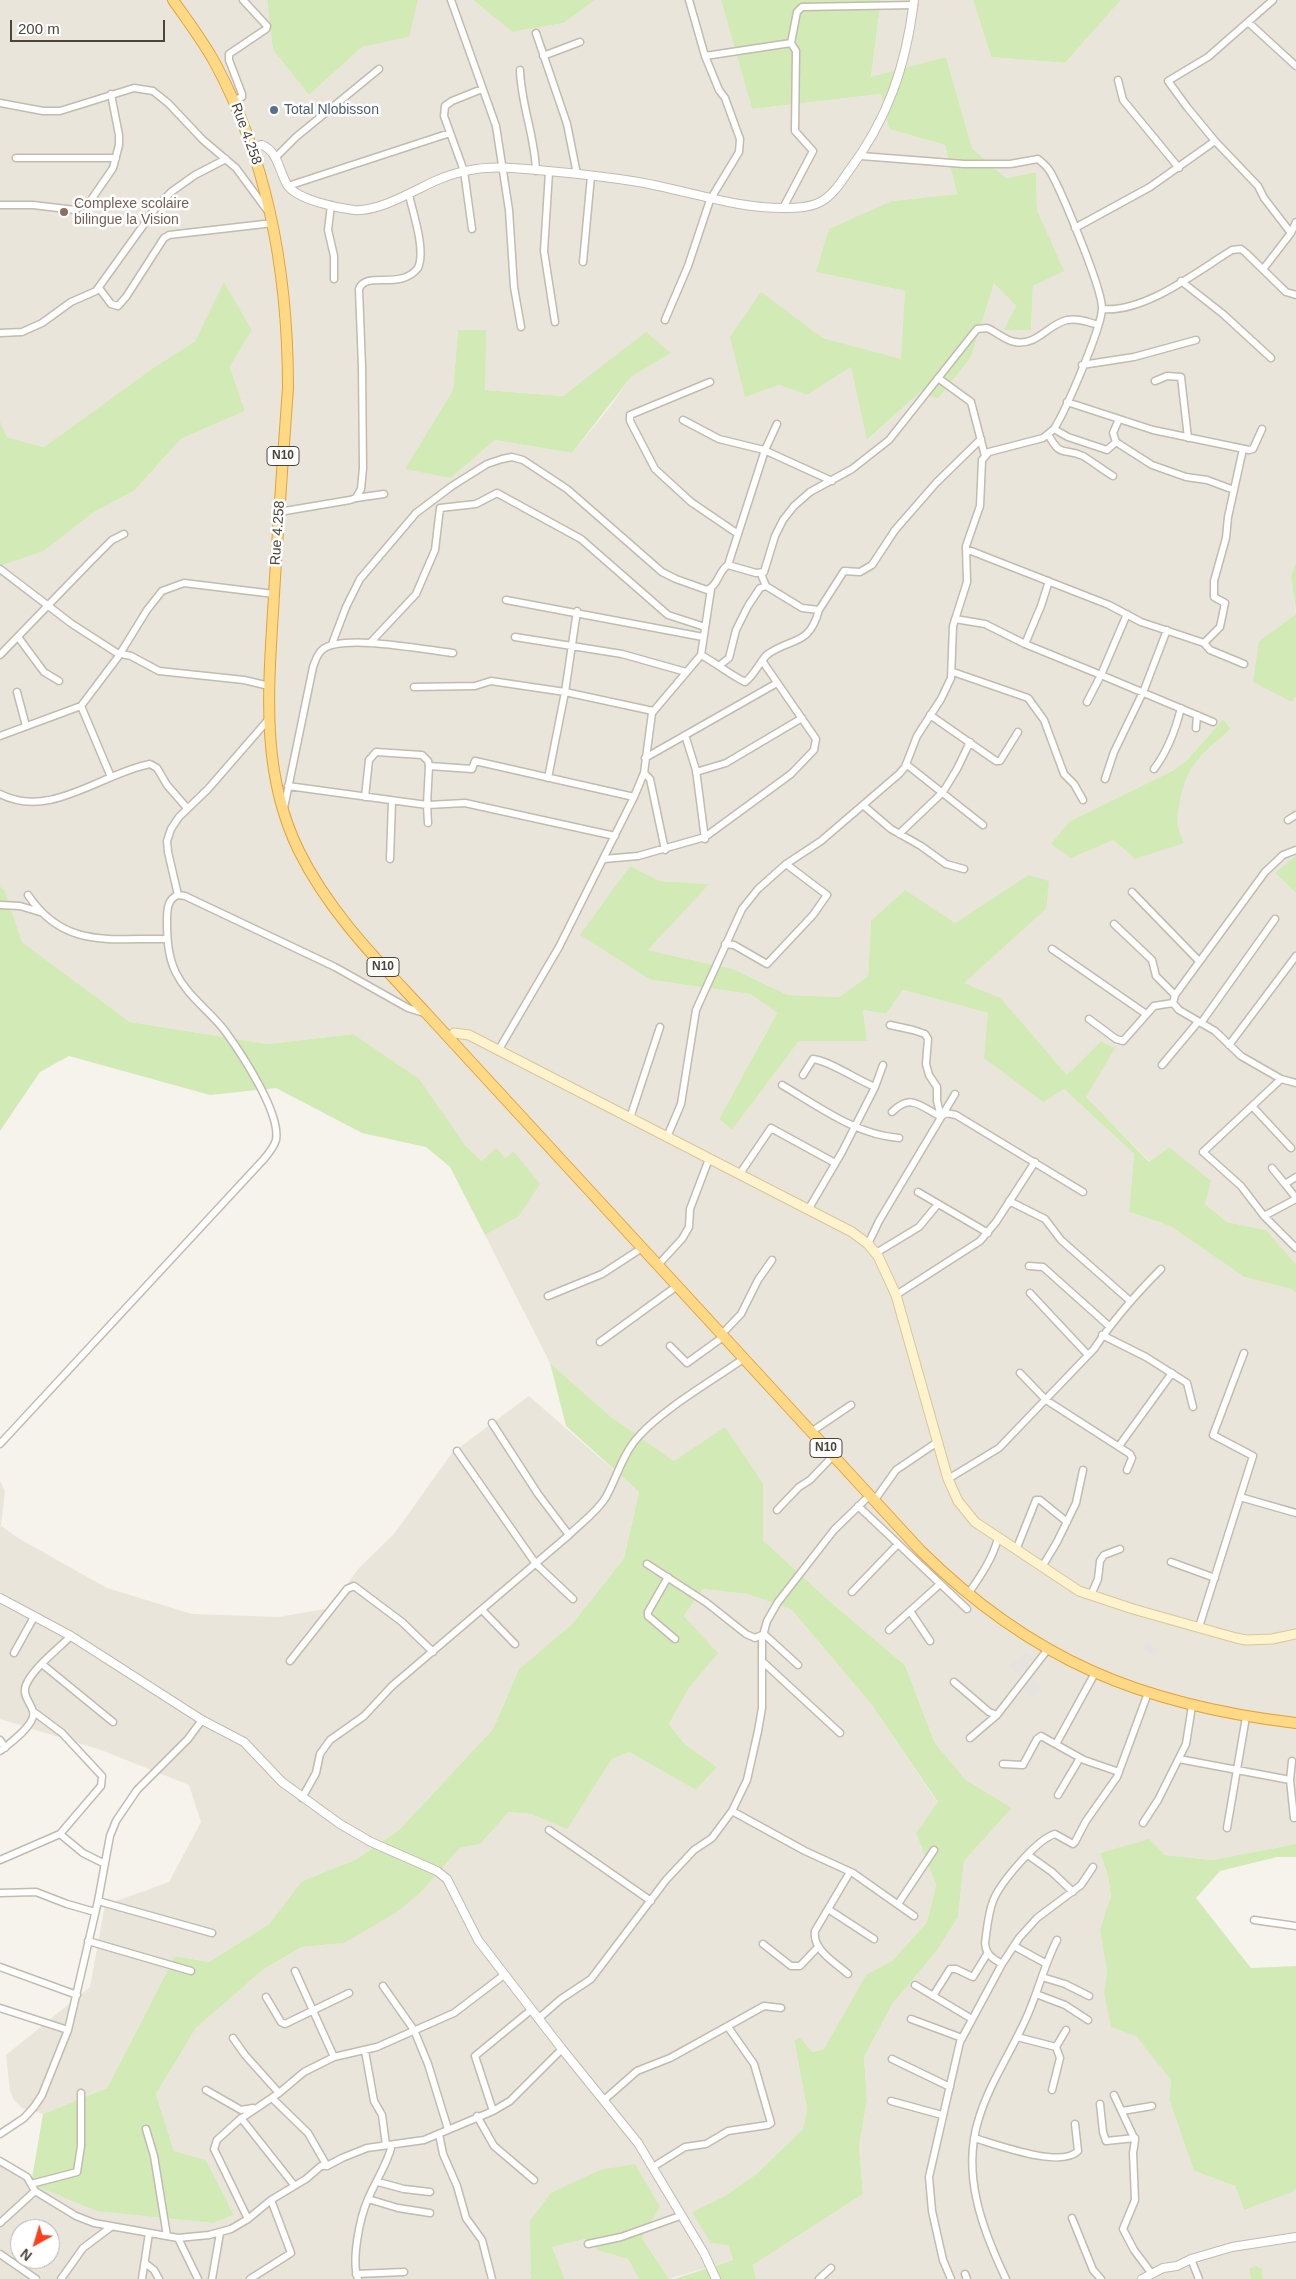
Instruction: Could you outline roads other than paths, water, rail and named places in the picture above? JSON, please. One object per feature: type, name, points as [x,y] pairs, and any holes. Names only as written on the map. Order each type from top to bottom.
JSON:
[{"type":"highway","name":"Rue 4.258","points":[[173,0],[214,61],[234,100],[252,147],[272,218],[283,279],[288,350],[288,388],[274,594],[268,720],[271,762],[284,812],[299,852],[334,909],[427,1014],[450,1033]]},
{"type":"highway","name":"N10","points":[[450,1033],[743,1359],[920,1550],[968,1594],[999,1618],[1048,1649],[1095,1674],[1192,1706],[1246,1717],[1296,1723]]},
{"type":"main road","points":[[450,1033],[469,1036],[852,1232],[868,1244],[876,1253],[896,1295],[936,1443],[948,1479],[966,1513],[985,1530],[1066,1584],[1091,1595],[1133,1609],[1246,1640],[1272,1639],[1296,1634]]},
{"type":"street","points":[[214,61],[230,54],[266,29],[267,26],[243,0]]},
{"type":"street","points":[[452,0],[496,126],[509,210],[514,288],[521,327]]},
{"type":"street","points":[[665,320],[688,266],[710,200],[739,152],[741,143],[725,98],[719,90],[705,56],[689,0]]},
{"type":"street","points":[[1273,0],[1249,23],[1208,56],[1168,81],[1214,141],[1258,186],[1264,198],[1291,233]]},
{"type":"street","points":[[252,147],[259,145],[267,147],[275,158],[288,186],[303,197],[332,205],[362,209],[409,195],[435,181],[464,171],[503,167],[577,174],[669,188],[710,200],[746,207],[783,208],[816,204],[826,198],[861,156],[877,128],[899,77],[914,3],[802,7],[797,12],[791,43],[796,51],[795,130],[813,151],[783,208]]},
{"type":"street","points":[[1249,23],[1296,66]]},
{"type":"street","points":[[536,34],[567,124],[577,174]]},
{"type":"street","points":[[543,56],[580,42]]},
{"type":"street","points":[[705,56],[791,43]]},
{"type":"street","points":[[230,54],[229,60],[242,94],[242,97],[234,100]]},
{"type":"street","points":[[275,158],[296,137],[379,69]]},
{"type":"street","points":[[520,70],[521,91],[536,153],[536,171]]},
{"type":"street","points":[[1118,80],[1123,100],[1179,168]]},
{"type":"street","points":[[0,103],[44,111],[60,111],[134,88],[153,91],[168,102],[203,140],[241,172],[272,218],[168,235],[164,238],[126,298],[118,306],[111,304],[99,288]]},
{"type":"street","points":[[472,230],[464,171],[444,116],[446,106],[452,101],[482,89]]},
{"type":"street","points":[[0,205],[75,210],[91,200],[113,168],[116,158],[119,135],[111,94]]},
{"type":"street","points":[[288,186],[450,133]]},
{"type":"street","points":[[1075,228],[1117,207],[1179,168],[1214,141]]},
{"type":"street","points":[[667,1137],[681,1104],[696,1010],[742,909],[758,888],[786,864],[821,841],[864,806],[899,774],[906,764],[917,736],[947,688],[952,672],[952,640],[955,620],[967,582],[966,549],[980,506],[982,490],[981,467],[985,456],[989,452],[1043,438],[1054,429],[1082,366],[1098,325],[1102,309],[1101,295],[1075,228],[1051,173],[1038,159],[1010,164],[964,164],[861,156]]},
{"type":"street","points":[[16,158],[116,158]]},
{"type":"street","points":[[0,333],[22,332],[42,323],[71,302],[99,288],[155,210],[171,192],[195,175],[226,159]]},
{"type":"street","points":[[549,172],[544,226],[544,251],[555,322]]},
{"type":"street","points":[[583,262],[591,176]]},
{"type":"street","points":[[356,498],[361,489],[363,468],[359,289],[368,280],[403,280],[418,268],[420,256],[416,225],[409,195]]},
{"type":"street","points":[[332,205],[328,230],[334,256],[334,279]]},
{"type":"street","points":[[1264,268],[1291,233],[1296,222]]},
{"type":"street","points":[[1102,309],[1125,308],[1156,296],[1232,250],[1241,249],[1264,268],[1286,292],[1296,295]]},
{"type":"street","points":[[1181,281],[1223,314],[1271,358]]},
{"type":"street","points":[[761,574],[765,570],[775,536],[783,520],[804,497],[852,469],[889,440],[973,333],[982,328],[991,330],[1002,338],[1021,343],[1041,337],[1054,325],[1068,320],[1082,320],[1098,325]]},
{"type":"street","points":[[1082,366],[1134,357],[1196,340]]},
{"type":"street","points":[[1155,381],[1167,376],[1181,377],[1188,438]]},
{"type":"street","points":[[938,378],[971,402],[985,456]]},
{"type":"street","points":[[710,382],[630,415],[630,421],[655,469],[691,502],[738,534]]},
{"type":"street","points":[[1067,402],[1153,430],[1243,449],[1253,449],[1262,429]]},
{"type":"street","points":[[1119,419],[1113,433],[1116,442],[1152,465],[1186,477],[1207,480],[1234,490]]},
{"type":"street","points":[[683,420],[719,439],[765,450],[832,480]]},
{"type":"street","points":[[498,1051],[559,947],[634,797],[644,772],[644,758],[653,711],[701,655],[711,589],[724,567],[728,565],[765,450],[777,424]]},
{"type":"street","points":[[1054,429],[1068,437],[1107,450],[1116,442]]},
{"type":"street","points":[[1048,434],[1062,452],[1082,456],[1113,476]]},
{"type":"street","points":[[701,655],[720,666],[728,674],[745,682],[751,678],[766,655],[804,637],[814,626],[819,610],[844,571],[860,572],[872,565],[895,530],[936,483],[980,439]]},
{"type":"street","points":[[1204,643],[1220,627],[1225,603],[1214,597],[1214,581],[1226,538],[1228,517],[1243,449]]},
{"type":"street","points":[[332,644],[346,607],[360,579],[416,513],[452,486],[487,464],[512,457],[523,460],[567,489],[662,572],[702,590],[711,589]]},
{"type":"street","points":[[370,642],[416,594],[435,550],[440,508],[476,504],[497,493],[581,539],[668,615],[705,627]]},
{"type":"street","points":[[280,512],[384,494]]},
{"type":"street","points":[[2,651],[49,606],[112,540],[124,534]]},
{"type":"street","points":[[966,549],[1049,580],[1127,614],[1204,643],[1210,650],[1244,664]]},
{"type":"street","points":[[728,565],[761,574]]},
{"type":"street","points":[[0,568],[72,624],[120,654],[131,656],[154,669],[269,686]]},
{"type":"street","points":[[761,574],[766,586],[802,608],[819,610]]},
{"type":"street","points":[[1025,644],[1041,606],[1049,580]]},
{"type":"street","points":[[0,736],[81,706],[120,654],[162,591],[184,583],[274,594]]},
{"type":"street","points":[[720,666],[729,658],[736,630],[748,606],[760,588],[766,586]]},
{"type":"street","points":[[506,600],[703,637]]},
{"type":"street","points":[[548,778],[565,692],[577,612]]},
{"type":"street","points":[[1087,702],[1127,614]]},
{"type":"street","points":[[955,620],[985,624],[1025,644],[1213,722]]},
{"type":"street","points":[[1105,779],[1114,752],[1143,692],[1167,630]]},
{"type":"street","points":[[515,636],[622,654],[686,672]]},
{"type":"street","points":[[18,637],[44,672],[59,681]]},
{"type":"street","points":[[284,812],[313,667],[322,650],[332,644],[370,642],[452,653]]},
{"type":"street","points":[[604,859],[638,856],[705,838],[791,774],[814,750],[816,739],[763,662]]},
{"type":"street","points":[[952,672],[1028,698],[1044,720],[1064,774],[1074,784],[1083,800]]},
{"type":"street","points":[[414,687],[475,686],[491,681],[565,692],[653,711]]},
{"type":"street","points":[[644,758],[777,683]]},
{"type":"street","points":[[17,692],[26,726]]},
{"type":"street","points":[[81,706],[111,777]]},
{"type":"street","points":[[1154,769],[1160,761],[1177,723],[1181,708]]},
{"type":"street","points":[[930,715],[1000,761],[1018,732]]},
{"type":"street","points":[[1196,728],[1198,715]]},
{"type":"street","points":[[696,772],[726,763],[802,718]]},
{"type":"street","points":[[178,895],[167,841],[171,828],[268,720]]},
{"type":"street","points":[[685,735],[696,772],[705,838]]},
{"type":"street","points":[[900,834],[943,792],[970,742]]},
{"type":"street","points":[[365,797],[369,760],[376,752],[422,755],[428,761],[429,766],[426,805],[428,823]]},
{"type":"street","points":[[429,766],[472,769],[474,761],[634,797]]},
{"type":"street","points":[[906,764],[983,825]]},
{"type":"street","points":[[0,794],[9,799],[40,801],[61,797],[143,765],[154,765],[167,785],[187,808]]},
{"type":"street","points":[[644,772],[650,779],[666,850]]},
{"type":"street","points":[[288,786],[426,805],[465,803],[615,836]]},
{"type":"street","points":[[390,859],[392,801]]},
{"type":"street","points":[[864,806],[900,834],[946,864],[964,869]]},
{"type":"street","points":[[1288,820],[1296,815]]},
{"type":"street","points":[[1173,1003],[1175,995],[1265,872],[1283,855],[1296,850]]},
{"type":"street","points":[[725,944],[734,945],[767,964],[813,916],[827,896],[786,864]]},
{"type":"street","points":[[1132,892],[1199,961]]},
{"type":"street","points":[[28,895],[40,912]]},
{"type":"street","points":[[0,1444],[264,1159],[276,1140],[276,1122],[273,1112],[225,1031],[185,987],[176,972],[167,939],[168,907],[171,899],[178,895],[185,896],[335,967],[403,1006],[427,1014]]},
{"type":"street","points":[[0,905],[20,906],[40,912],[72,933],[85,937],[167,939]]},
{"type":"street","points":[[1162,1065],[1200,1022],[1275,919]]},
{"type":"street","points":[[1114,924],[1152,960],[1156,976],[1175,995]]},
{"type":"street","points":[[1052,948],[1146,1014]]},
{"type":"street","points":[[1229,1045],[1296,956]]},
{"type":"street","points":[[1173,1003],[1179,1010],[1215,1031],[1241,1056],[1281,1079],[1296,1083]]},
{"type":"street","points":[[1089,1019],[1116,1039],[1123,1041],[1154,1006],[1173,1003]]},
{"type":"street","points":[[890,1025],[925,1034],[928,1039],[926,1064],[929,1075],[937,1087],[936,1101],[941,1117]]},
{"type":"street","points":[[630,1118],[660,1027]]},
{"type":"street","points":[[803,1075],[813,1059],[822,1060],[857,1080],[875,1087]]},
{"type":"street","points":[[808,1210],[875,1087],[883,1065]]},
{"type":"street","points":[[1281,1079],[1203,1152],[1241,1186],[1264,1216],[1296,1248]]},
{"type":"street","points":[[782,1085],[853,1126],[870,1133],[899,1138]]},
{"type":"street","points":[[868,1244],[879,1221],[955,1094]]},
{"type":"street","points":[[892,1112],[901,1103],[909,1101],[941,1117]]},
{"type":"street","points":[[1252,1106],[1291,1148]]},
{"type":"street","points":[[941,1117],[946,1113],[956,1115],[992,1140],[1035,1162],[1083,1192]]},
{"type":"street","points":[[739,1175],[771,1128],[835,1163]]},
{"type":"street","points":[[658,1265],[682,1239],[689,1227],[690,1210],[709,1159]]},
{"type":"street","points":[[896,1295],[976,1244],[988,1233],[1035,1162]]},
{"type":"street","points":[[1264,1216],[1296,1199],[1272,1168]]},
{"type":"street","points":[[1286,1184],[1296,1177]]},
{"type":"street","points":[[918,1192],[988,1233]]},
{"type":"street","points":[[1009,1201],[1045,1219],[1061,1240],[1129,1300]]},
{"type":"street","points":[[876,1253],[919,1227],[938,1204]]},
{"type":"street","points":[[548,1296],[602,1274],[642,1248]]},
{"type":"street","points":[[670,1346],[687,1363],[722,1336],[741,1314],[758,1280],[772,1260]]},
{"type":"street","points":[[1029,1266],[1043,1267],[1109,1326]]},
{"type":"street","points":[[948,1479],[999,1448],[1088,1355],[1129,1300],[1161,1268]]},
{"type":"street","points":[[600,1342],[677,1286]]},
{"type":"street","points":[[1030,1293],[1088,1355]]},
{"type":"street","points":[[1102,1335],[1146,1357],[1187,1383],[1193,1407]]},
{"type":"street","points":[[1199,1627],[1253,1456],[1213,1435],[1244,1352]]},
{"type":"street","points":[[302,1798],[316,1773],[320,1754],[330,1740],[364,1716],[388,1690],[536,1564],[601,1504],[639,1436],[667,1412],[743,1359]]},
{"type":"street","points":[[1020,1373],[1046,1400],[1132,1456],[1127,1470]]},
{"type":"street","points":[[1119,1446],[1172,1373]]},
{"type":"street","points":[[811,1432],[850,1405]]},
{"type":"street","points":[[492,1423],[538,1494],[569,1535]]},
{"type":"street","points":[[538,2019],[561,1999],[592,1979],[677,1868],[696,1847],[712,1838],[732,1811],[747,1780],[758,1731],[762,1708],[764,1634],[768,1621],[778,1602],[834,1530],[858,1506],[872,1498],[896,1470],[936,1443]]},
{"type":"street","points":[[456,1451],[536,1564],[572,1599]]},
{"type":"street","points":[[776,1510],[799,1487],[810,1480],[833,1456]]},
{"type":"street","points":[[1042,1567],[1076,1503],[1083,1470]]},
{"type":"street","points":[[1240,1497],[1296,1513]]},
{"type":"street","points":[[1016,1550],[1036,1500],[1040,1500],[1067,1522]]},
{"type":"street","points":[[858,1506],[967,1610]]},
{"type":"street","points":[[968,1594],[996,1547],[998,1538]]},
{"type":"street","points":[[852,1592],[898,1544]]},
{"type":"street","points":[[1091,1595],[1098,1579],[1100,1561],[1104,1555],[1120,1549]]},
{"type":"street","points":[[1171,1562],[1215,1578]]},
{"type":"street","points":[[647,1564],[706,1603],[746,1634],[755,1638],[764,1634]]},
{"type":"street","points":[[668,1577],[648,1612],[648,1616],[675,1639]]},
{"type":"street","points":[[889,1630],[940,1584]]},
{"type":"street","points":[[290,1661],[347,1589],[354,1586],[402,1622],[433,1652]]},
{"type":"street","points":[[0,1598],[71,1636],[202,1720],[244,1742],[272,1772],[302,1798],[366,1840],[442,1874],[447,1879],[478,1940],[538,2019],[638,2143],[653,2166],[716,2279]]},
{"type":"street","points":[[482,1610],[516,1644]]},
{"type":"street","points":[[910,1611],[930,1641]]},
{"type":"street","points":[[14,1653],[34,1617]]},
{"type":"street","points":[[764,1634],[798,1665]]},
{"type":"street","points":[[0,1860],[60,1834],[101,1786],[103,1781],[102,1776],[62,1733],[34,1712],[26,1696],[25,1688],[27,1684],[42,1664],[71,1636]]},
{"type":"street","points":[[970,1738],[997,1715],[1048,1649]]},
{"type":"street","points":[[762,1661],[840,1733]]},
{"type":"street","points":[[42,1664],[113,1722]]},
{"type":"street","points":[[1056,1744],[1095,1674]]},
{"type":"street","points":[[954,1682],[989,1712],[997,1715]]},
{"type":"street","points":[[933,1996],[950,1970],[956,1969],[973,1976],[987,1954],[985,1943],[993,1900],[1012,1873],[1040,1842],[1055,1834],[1074,1844],[1086,1821],[1113,1785],[1148,1693]]},
{"type":"street","points":[[1144,1823],[1180,1759],[1189,1738],[1192,1706]]},
{"type":"street","points":[[0,1740],[3,1750],[20,1735],[32,1719],[34,1712]]},
{"type":"street","points":[[1227,1828],[1246,1717]]},
{"type":"street","points":[[0,2134],[24,2118],[42,2095],[68,2030],[98,1901],[110,1836],[123,1809],[138,1790],[188,1739],[202,1720]]},
{"type":"street","points":[[1003,1764],[1023,1765],[1040,1736],[1080,1758],[1119,1772]]},
{"type":"street","points":[[1058,1795],[1080,1758]]},
{"type":"street","points":[[1180,1759],[1290,1780]]},
{"type":"street","points":[[1292,1762],[1290,1780],[1294,1818]]},
{"type":"street","points":[[732,1811],[805,1851],[850,1872],[914,1916]]},
{"type":"street","points":[[550,1830],[651,1901]]},
{"type":"street","points":[[60,1834],[83,1853],[105,1864]]},
{"type":"street","points":[[898,1904],[934,1850]]},
{"type":"street","points":[[1028,1855],[1052,1872],[1073,1892]]},
{"type":"street","points":[[951,2279],[943,2260],[932,2211],[929,2177],[942,2115],[962,2038],[1002,1964],[1014,1946],[1037,1918],[1081,1885],[1093,1866]]},
{"type":"street","points":[[848,1974],[818,1947],[815,1942],[815,1931],[850,1872]]},
{"type":"street","points":[[0,1893],[36,1892],[95,1912]]},
{"type":"street","points":[[98,1901],[212,1933]]},
{"type":"street","points":[[828,1909],[874,1939]]},
{"type":"street","points":[[1254,1920],[1296,1926]]},
{"type":"street","points":[[88,1940],[191,1970]]},
{"type":"street","points":[[1006,2279],[988,2242],[974,2191],[972,2167],[974,2138],[984,2104],[1017,2037],[1036,1994],[1045,1963],[1057,1940]]},
{"type":"street","points":[[763,1944],[791,1966],[796,1967],[800,1966],[818,1947]]},
{"type":"street","points":[[1014,1946],[1045,1963]]},
{"type":"street","points":[[987,1954],[1002,1964]]},
{"type":"street","points":[[0,1967],[77,1995]]},
{"type":"street","points":[[294,1971],[334,2057]]},
{"type":"street","points":[[248,2220],[214,2146],[217,2140],[241,2118],[272,2098],[304,2072],[334,2057],[366,2050],[454,2013],[504,1975]]},
{"type":"street","points":[[1042,1977],[1065,1984],[1089,1996]]},
{"type":"street","points":[[914,1985],[972,2019]]},
{"type":"street","points":[[382,1986],[414,2030],[428,2064],[448,2129]]},
{"type":"street","points":[[266,1997],[280,2022],[285,2024],[349,1993]]},
{"type":"street","points":[[1036,1994],[1065,2005],[1088,2020]]},
{"type":"street","points":[[604,2100],[637,2071],[670,2058],[764,2006],[781,2008]]},
{"type":"street","points":[[0,2008],[68,2030]]},
{"type":"street","points":[[493,2111],[475,2056],[531,2010]]},
{"type":"street","points":[[911,2019],[962,2038]]},
{"type":"street","points":[[653,2166],[685,2147],[706,2144],[728,2132],[771,2123],[754,2064],[728,2027]]},
{"type":"street","points":[[1056,2047],[1066,2030]]},
{"type":"street","points":[[1017,2037],[1056,2047]]},
{"type":"street","points":[[233,2038],[245,2055],[279,2092]]},
{"type":"street","points":[[1052,2090],[1060,2058],[1056,2047]]},
{"type":"street","points":[[0,2161],[27,2177],[35,2191],[76,2216],[111,2227],[178,2238],[220,2233],[248,2220],[272,2200],[306,2179],[320,2166],[328,2166],[352,2153],[389,2145],[408,2144],[439,2134],[477,2116],[493,2111],[510,2101],[562,2049]]},
{"type":"street","points":[[357,2275],[356,2254],[368,2199],[378,2182],[389,2145],[382,2115],[374,2101],[366,2050]]},
{"type":"street","points":[[892,2060],[950,2087]]},
{"type":"street","points":[[206,2090],[240,2110],[254,2108]]},
{"type":"street","points":[[31,2184],[77,2172],[81,2146],[81,2093]]},
{"type":"street","points":[[1114,2095],[1135,2138],[1135,2200],[1123,2229],[1134,2250],[1152,2274]]},
{"type":"street","points":[[272,2098],[308,2133],[328,2166]]},
{"type":"street","points":[[891,2101],[942,2115]]},
{"type":"street","points":[[1100,2104],[1103,2132],[1106,2141],[1135,2138]]},
{"type":"street","points":[[1122,2111],[1152,2106]]},
{"type":"street","points":[[477,2116],[494,2146],[534,2180]]},
{"type":"street","points":[[241,2118],[294,2185]]},
{"type":"street","points":[[974,2138],[1039,2157],[1067,2156],[1074,2154],[1078,2150],[1075,2124]]},
{"type":"street","points":[[146,2129],[154,2156],[167,2236]]},
{"type":"street","points":[[439,2134],[443,2154],[457,2186],[466,2218],[482,2240],[492,2279]]},
{"type":"street","points":[[378,2182],[404,2189],[430,2192]]},
{"type":"street","points":[[0,2223],[35,2191]]},
{"type":"street","points":[[368,2199],[398,2208],[430,2213]]},
{"type":"street","points":[[250,2279],[291,2253],[272,2200]]},
{"type":"street","points":[[588,2244],[621,2237],[680,2216]]},
{"type":"street","points":[[1072,2218],[1093,2270],[1102,2279]]},
{"type":"street","points":[[61,2279],[83,2248],[111,2227]]},
{"type":"street","points":[[142,2279],[149,2233]]},
{"type":"street","points":[[212,2279],[220,2233]]},
{"type":"street","points":[[1142,2279],[1163,2268],[1177,2266],[1191,2259],[1232,2247],[1296,2237]]},
{"type":"street","points":[[178,2238],[198,2279]]},
{"type":"street","points":[[0,2254],[36,2279]]},
{"type":"street","points":[[1191,2259],[1199,2279]]},
{"type":"street","points":[[145,2263],[154,2270],[158,2279]]},
{"type":"street","points":[[819,2279],[831,2268]]},
{"type":"street","points":[[350,2279],[357,2275],[404,2272]]},
{"type":"place","name":"Total Nlobisson","points":[[274,110]]},
{"type":"place","name":"Complexe scolaire bilingue la Vision","points":[[64,212]]}]
